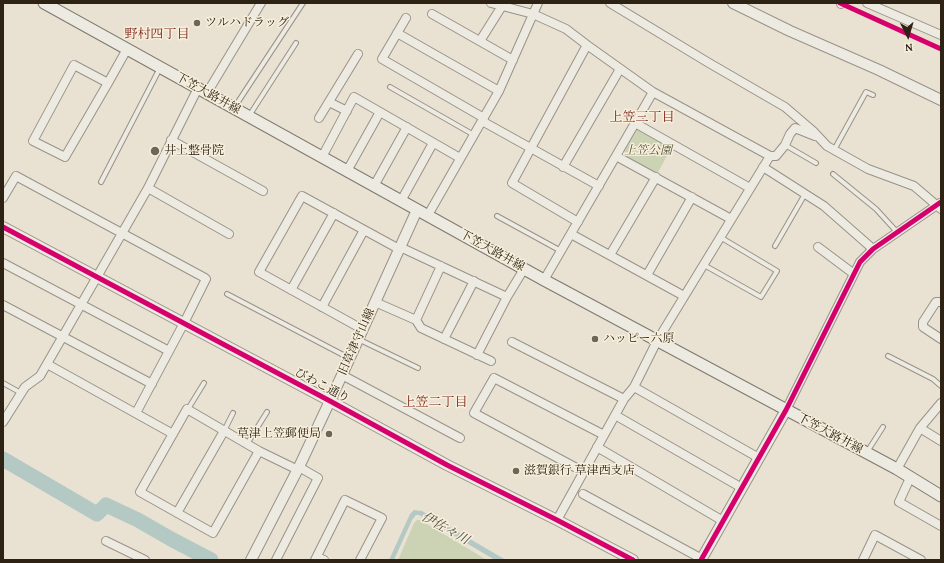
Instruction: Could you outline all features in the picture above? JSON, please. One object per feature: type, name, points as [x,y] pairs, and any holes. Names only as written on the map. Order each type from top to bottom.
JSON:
[{"type":"main road","name":"下笠大路井線","points":[[44,3],[544,280],[897,469],[941,496]]},
{"type":"street","points":[[4,416],[25,387],[40,376],[148,188],[171,140],[261,3]]},
{"type":"street","points":[[490,3],[534,14],[566,29],[653,92],[770,156],[776,156],[786,145],[790,134],[795,128],[812,134],[822,140]]},
{"type":"street","points":[[428,215],[499,91],[538,3]]},
{"type":"street","points":[[583,494],[701,559],[786,410],[860,262],[873,249],[940,205],[914,186],[868,169],[827,146],[785,107],[610,3]]},
{"type":"street","points":[[733,3],[790,32],[879,70],[941,100]]},
{"type":"street","points":[[867,3],[941,35]]},
{"type":"street","points":[[480,41],[502,6]]},
{"type":"street","points":[[432,14],[513,60]]},
{"type":"street","points":[[406,18],[382,59],[530,149],[599,186]]},
{"type":"street","points":[[397,33],[499,91]]},
{"type":"street","points":[[578,222],[512,183],[587,45]]},
{"type":"street","points":[[108,83],[74,65],[33,141],[65,157],[108,83],[127,49]]},
{"type":"street","points":[[319,118],[358,54]]},
{"type":"street","points":[[564,167],[620,69]]},
{"type":"street","points":[[544,280],[653,92]]},
{"type":"street","points":[[322,157],[354,97],[460,158]]},
{"type":"street","points":[[329,102],[347,111]]},
{"type":"street","points":[[347,171],[380,112]]},
{"type":"street","points":[[635,123],[750,188]]},
{"type":"street","points":[[374,186],[407,127]]},
{"type":"street","points":[[171,140],[263,191]]},
{"type":"street","points":[[401,201],[433,142]]},
{"type":"street","points":[[616,156],[731,219]]},
{"type":"street","points":[[558,520],[624,399],[634,387],[657,341],[770,156]]},
{"type":"street","points":[[763,167],[824,206],[873,249]]},
{"type":"street","points":[[3,198],[16,176],[206,279],[136,413]]},
{"type":"street","points":[[610,255],[656,178]]},
{"type":"street","points":[[148,188],[229,234]]},
{"type":"street","points":[[360,334],[322,307],[258,272],[302,196],[399,248],[507,297]]},
{"type":"street","points":[[646,275],[692,198]]},
{"type":"street","name":"旧草津守山線","points":[[251,560],[330,401],[417,210]]},
{"type":"street","points":[[291,290],[334,213]]},
{"type":"street","name":"びわこ通り","points":[[3,227],[447,465],[558,520],[633,560]]},
{"type":"street","points":[[322,307],[364,230]]},
{"type":"street","points":[[571,234],[684,296]]},
{"type":"street","points":[[818,247],[854,274]]},
{"type":"street","points":[[3,264],[169,351]]},
{"type":"street","points":[[416,320],[441,266]]},
{"type":"street","points":[[477,355],[507,297],[524,269]]},
{"type":"street","points":[[444,340],[474,281]]},
{"type":"street","points":[[375,302],[416,320],[421,328],[444,340],[491,361]]},
{"type":"street","points":[[941,302],[936,302],[923,322],[923,327],[941,339]]},
{"type":"street","points":[[3,305],[152,384]]},
{"type":"street","points":[[512,342],[624,399]]},
{"type":"street","points":[[47,364],[173,434]]},
{"type":"street","points":[[342,375],[460,438]]},
{"type":"street","points":[[584,472],[474,413],[494,378],[604,435]]},
{"type":"street","points":[[634,387],[759,458]]},
{"type":"street","points":[[897,469],[920,428],[941,403]]},
{"type":"street","points":[[259,451],[213,533],[140,492],[187,410],[259,451],[318,478],[276,560]]},
{"type":"street","points":[[615,415],[742,488]]},
{"type":"street","points":[[920,428],[941,441]]},
{"type":"street","points":[[177,513],[224,431]]},
{"type":"street","points":[[598,447],[723,521]]},
{"type":"street","points":[[910,478],[899,502],[941,526]]},
{"type":"street","points":[[319,559],[345,500],[382,518],[360,560]]},
{"type":"street","points":[[862,560],[875,535],[921,560]]},
{"type":"street","points":[[106,541],[134,558],[145,560]]},
{"type":"lane","points":[[234,108],[303,3]]},
{"type":"lane","points":[[248,116],[296,43]]},
{"type":"lane","points":[[101,182],[160,67]]},
{"type":"lane","points":[[390,87],[474,135]]},
{"type":"lane","points":[[834,150],[866,92],[872,95]]},
{"type":"lane","points":[[786,145],[816,163]]},
{"type":"lane","points":[[833,174],[876,209],[897,232]]},
{"type":"lane","points":[[775,246],[805,194]]},
{"type":"lane","points":[[497,216],[561,251]]},
{"type":"lane","points":[[704,265],[761,297],[777,270],[720,237]]},
{"type":"lane","points":[[227,294],[350,358]]},
{"type":"lane","points":[[360,334],[418,368]]},
{"type":"lane","points":[[888,356],[933,379],[941,386]]},
{"type":"lane","points":[[3,383],[21,393]]},
{"type":"lane","points":[[187,410],[204,383]]},
{"type":"lane","points":[[247,444],[267,412]]},
{"type":"lane","points":[[224,431],[233,413]]},
{"type":"lane","points":[[867,453],[883,427]]},
{"type":"green space","name":"上笠公園","points":[[639,128],[672,147],[657,174],[624,157],[623,154]]},
{"type":"green space","points":[[417,520],[420,520],[487,560],[398,560],[414,523]]},
{"type":"water","name":"伊佐々川","points":[[414,510],[422,511],[506,560],[495,560],[419,515],[416,515],[412,520],[394,560],[389,560],[410,514]]},
{"type":"waterway","points":[[3,459],[97,514],[106,505],[138,520],[211,560]]},
{"type":"cycle path","points":[[840,3],[941,49]]},
{"type":"cycle path","points":[[701,560],[786,410],[860,262],[873,249],[941,202]]},
{"type":"cycle path","points":[[3,227],[447,465],[633,560]]},
{"type":"place","name":"ツルハドラッグ","points":[[197,23]]},
{"type":"place","name":"井上整骨院","points":[[155,151]]},
{"type":"place","name":"ハッピー六原","points":[[595,339]]},
{"type":"place","name":"草津上笠郵便局","points":[[329,434]]},
{"type":"place","name":"滋賀銀行 草津西支店","points":[[516,471]]},
{"type":"district","name":"野村四丁目","points":[[157,35]]},
{"type":"district","name":"上笠三丁目","points":[[642,118]]},
{"type":"district","name":"上笠二丁目","points":[[435,403]]}]
